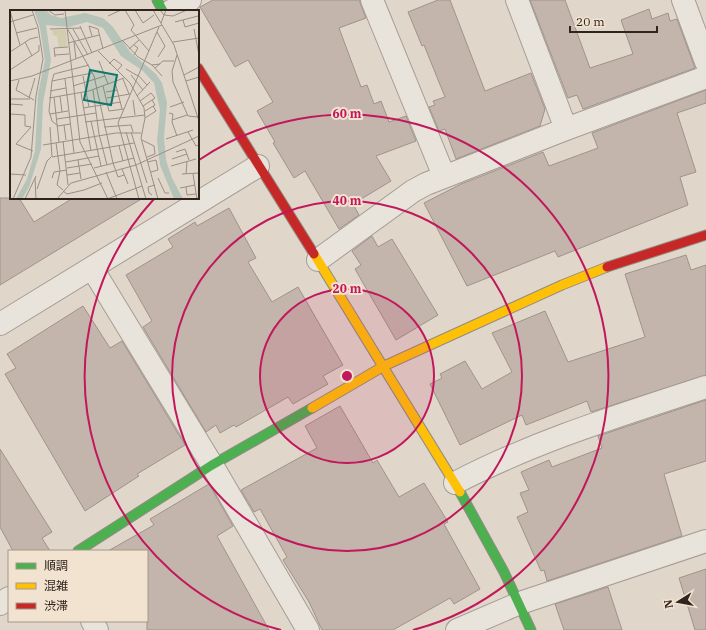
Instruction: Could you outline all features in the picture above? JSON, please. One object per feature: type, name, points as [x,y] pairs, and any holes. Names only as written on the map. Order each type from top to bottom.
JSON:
[{"type":"street","points":[[157,0],[162,10]]},
{"type":"street","points":[[172,10],[190,0]]},
{"type":"street","points":[[372,0],[444,176]]},
{"type":"street","points":[[517,0],[566,129]]},
{"type":"street","points":[[683,0],[706,62]]},
{"type":"street","points":[[199,70],[384,366],[455,483],[500,562],[531,630]]},
{"type":"street","points":[[318,260],[413,191],[444,176],[706,77]]},
{"type":"street","points":[[0,324],[258,166]]},
{"type":"street","points":[[80,550],[212,465],[384,366],[562,285],[601,269],[706,235]]},
{"type":"street","points":[[92,268],[212,465],[308,630]]},
{"type":"street","points":[[455,483],[524,450],[552,439],[706,386]]},
{"type":"street","points":[[457,630],[520,603],[706,541]]},
{"type":"building","points":[[213,0],[359,0],[366,18],[339,28],[361,87],[367,85],[374,104],[381,101],[389,122],[406,116],[416,141],[376,156],[391,181],[353,204],[359,215],[339,229],[305,171],[294,178],[273,143],[275,142],[257,111],[273,102],[248,60],[235,67],[200,7]]},
{"type":"building","points":[[438,0],[450,0],[485,91],[531,73],[545,109],[540,126],[456,159],[445,129],[439,131],[429,107],[435,105],[433,101],[445,97],[424,45],[422,46],[408,12]]},
{"type":"building","points":[[530,0],[565,0],[590,68],[633,54],[621,20],[649,9],[652,19],[668,13],[670,21],[677,19],[695,68],[583,109],[577,95],[568,98]]},
{"type":"building","points":[[706,90],[706,103],[677,113],[696,172],[680,177],[688,205],[558,257],[555,251],[467,286],[424,203],[461,184],[543,152],[549,166],[598,148],[592,133]]},
{"type":"building","points":[[0,198],[20,199],[34,222],[71,199],[141,199],[0,285]]},
{"type":"building","points":[[229,208],[256,258],[248,262],[272,302],[298,287],[343,365],[323,376],[328,384],[293,404],[288,397],[236,427],[234,425],[220,433],[216,425],[206,432],[143,327],[152,321],[126,275],[173,247],[168,239],[195,222],[197,226]]},
{"type":"building","points":[[372,236],[378,247],[392,239],[438,315],[396,340],[355,269],[361,265],[352,251]]},
{"type":"building","points":[[686,255],[691,270],[706,265],[706,375],[591,412],[587,401],[526,425],[522,415],[460,445],[430,384],[442,378],[440,374],[465,361],[482,389],[512,372],[492,333],[545,311],[568,362],[645,337],[625,274]]},
{"type":"building","points":[[83,306],[110,348],[122,341],[185,445],[137,474],[139,476],[85,511],[5,374],[16,368],[7,354]]},
{"type":"building","points":[[706,400],[706,461],[664,474],[682,536],[547,581],[544,570],[541,571],[517,517],[528,512],[520,493],[529,490],[521,472],[549,460],[552,467],[602,448],[598,436]]},
{"type":"building","points":[[340,406],[373,463],[377,460],[399,497],[424,483],[448,522],[444,524],[480,589],[454,604],[450,598],[393,630],[322,630],[309,602],[283,560],[287,557],[260,509],[254,512],[241,490],[317,448],[305,426]]},
{"type":"building","points":[[0,449],[52,532],[42,538],[49,550],[12,550],[0,527]]},
{"type":"building","points":[[209,484],[233,526],[217,536],[269,630],[147,630],[148,550],[110,550],[154,525],[150,519]]},
{"type":"building","points":[[706,569],[706,630],[695,630],[679,578]]},
{"type":"building","points":[[608,587],[622,630],[564,630],[555,604]]},
{"type":"traffic: fast","points":[[157,0],[162,10]]},
{"type":"traffic: fast","points":[[80,550],[212,465],[312,408]]},
{"type":"traffic: fast","points":[[460,492],[504,572],[531,630]]},
{"type":"traffic: slow","points":[[314,254],[460,492]]},
{"type":"traffic: slow","points":[[312,408],[384,366],[562,285],[607,267]]},
{"type":"traffic: jam","points":[[199,70],[314,254]]},
{"type":"traffic: jam","points":[[607,267],[706,235]]}]
